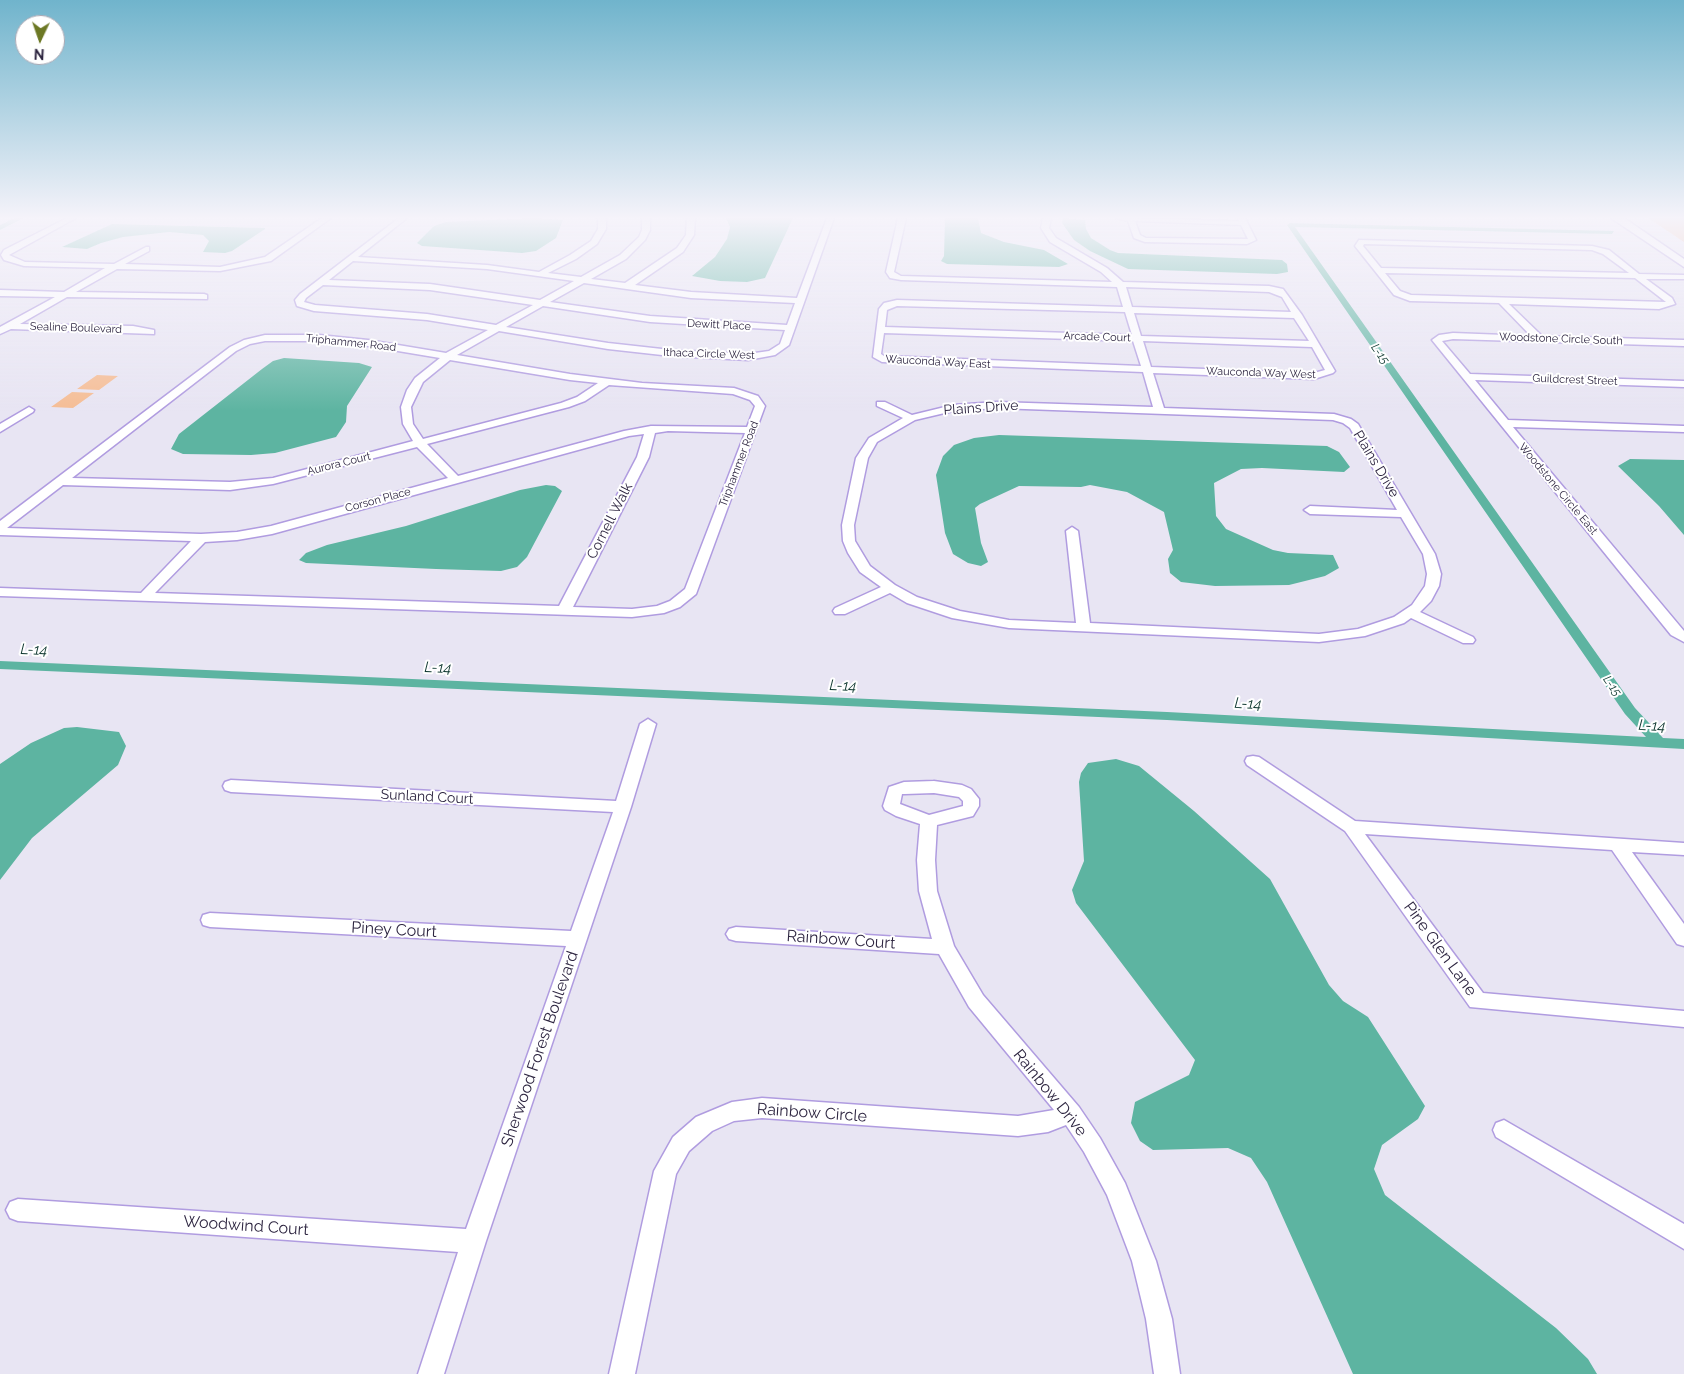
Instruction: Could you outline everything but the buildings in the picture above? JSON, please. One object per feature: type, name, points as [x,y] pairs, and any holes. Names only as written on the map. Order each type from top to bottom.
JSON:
[{"type":"street","points":[[0,331],[4,326],[87,282]]},
{"type":"street","points":[[321,282],[300,298],[300,304],[314,308],[402,314],[497,328]]},
{"type":"street","name":"Dewitt Place","points":[[323,282],[430,288],[669,321],[790,328]]},
{"type":"street","points":[[455,479],[413,434],[406,417],[409,397],[425,374],[448,356],[580,282]]},
{"type":"street","points":[[599,282],[715,297],[800,301]]},
{"type":"street","points":[[627,286],[634,282]]},
{"type":"street","name":"Ithaca Circle West","points":[[497,328],[624,348],[748,357],[766,355],[780,349],[807,282]]},
{"type":"street","name":"Wauconda Way West","points":[[1061,282],[1270,289],[1286,295],[1330,371],[1325,374],[1148,370]]},
{"type":"street","points":[[1388,282],[1397,293],[1410,298],[1659,306],[1671,304],[1669,300],[1645,282]]},
{"type":"street","points":[[1121,284],[1159,410]]},
{"type":"street","points":[[0,293],[204,297]]},
{"type":"street","points":[[1502,302],[1539,338]]},
{"type":"street","name":"Wauconda Way East","points":[[1130,310],[896,303],[884,307],[876,355],[887,361],[1148,370]]},
{"type":"street","points":[[1130,310],[1298,315]]},
{"type":"street","name":"Sealine Boulevard","points":[[4,326],[133,329],[151,332]]},
{"type":"street","name":"Arcade Court","points":[[879,330],[1315,344]]},
{"type":"street","name":"Woodstone Circle South","points":[[1438,338],[1453,336],[1684,343]]},
{"type":"street","name":"Triphammer Road","points":[[0,526],[233,349],[247,342],[279,337],[319,338],[368,343],[606,382],[746,394],[754,398],[760,406],[691,591],[687,596],[668,608],[650,612],[564,611],[0,592]]},
{"type":"street","name":"Woodstone Circle East","points":[[1438,338],[1438,342],[1503,423],[1676,632],[1684,638]]},
{"type":"street","name":"Guildcrest Street","points":[[1466,377],[1684,384]]},
{"type":"street","name":"Aurora Court","points":[[60,481],[230,486],[254,484],[572,404],[606,382]]},
{"type":"street","points":[[881,404],[910,418]]},
{"type":"street","name":"Plains Drive","points":[[997,405],[1159,410],[1334,417],[1347,420],[1354,426],[1429,554],[1434,574],[1432,586],[1426,598],[1410,613],[1381,627],[1360,633],[1320,638],[1009,624],[957,616],[912,600],[878,580],[859,561],[849,541],[848,525],[862,458],[866,449],[882,432],[910,418],[953,408],[997,405]]},
{"type":"street","points":[[0,429],[29,410]]},
{"type":"street","points":[[1503,423],[1684,429]]},
{"type":"street","name":"Corson Place","points":[[0,531],[201,538],[254,534],[612,436],[651,429],[752,430]]},
{"type":"street","name":"Cornell Walk","points":[[564,611],[643,457],[651,429]]},
{"type":"street","points":[[1310,510],[1406,514]]},
{"type":"street","points":[[1072,531],[1084,628]]},
{"type":"street","points":[[144,597],[201,538]]},
{"type":"street","points":[[840,611],[890,588]]},
{"type":"street","points":[[1410,613],[1468,640]]},
{"type":"street","name":"Sherwood Forest Boulevard","points":[[432,1374],[474,1241],[623,807],[648,724]]},
{"type":"street","name":"Pine Glen Lane","points":[[1253,761],[1352,827],[1477,1001],[1684,1019]]},
{"type":"street","name":"Sunland Court","points":[[231,786],[623,807]]},
{"type":"street","name":"Rainbow Drive","points":[[929,821],[926,860],[928,891],[936,923],[945,947],[976,1001],[1071,1114],[1108,1175],[1132,1225],[1144,1261],[1159,1319],[1167,1374]]},
{"type":"street","points":[[1352,827],[1684,849]]},
{"type":"street","points":[[1617,844],[1684,939]]},
{"type":"street","name":"Piney Court","points":[[210,920],[578,939]]},
{"type":"street","name":"Rainbow Court","points":[[736,934],[945,947]]},
{"type":"street","name":"Rainbow Circle","points":[[622,1374],[665,1171],[681,1144],[704,1124],[732,1112],[762,1108],[1018,1126],[1048,1122],[1071,1114]]},
{"type":"street","points":[[1504,1130],[1684,1237]]},
{"type":"street","name":"Woodwind Court","points":[[18,1210],[474,1241]]},
{"type":"shaded area","points":[[284,358],[359,363],[372,367],[347,406],[346,422],[336,437],[275,453],[251,455],[183,454],[171,449],[179,434],[273,361]]},
{"type":"shaded area","points":[[97,375],[118,376],[99,390],[77,389]]},
{"type":"shaded area","points":[[72,392],[94,393],[73,408],[51,407]]},
{"type":"shaded area","points":[[999,435],[1327,446],[1339,452],[1350,467],[1344,472],[1262,468],[1241,469],[1214,483],[1216,516],[1226,529],[1273,550],[1288,553],[1333,555],[1339,568],[1325,576],[1289,585],[1215,586],[1181,582],[1170,573],[1168,559],[1173,550],[1164,512],[1127,492],[1090,485],[1081,487],[1019,486],[980,504],[975,508],[981,543],[988,562],[981,566],[968,563],[953,554],[945,533],[936,475],[943,456],[954,445],[974,438]]},
{"type":"shaded area","points":[[1630,459],[1684,460],[1684,535],[1659,506],[1618,466]]},
{"type":"shaded area","points":[[546,485],[555,486],[562,491],[527,557],[517,567],[501,571],[436,569],[306,563],[299,560],[306,553],[327,545],[406,526],[520,490]]},
{"type":"shaded area","points":[[77,727],[119,732],[126,746],[118,765],[32,838],[0,880],[0,764],[31,743],[64,728]]},
{"type":"shaded area","points":[[1116,759],[1139,766],[1194,811],[1270,879],[1329,985],[1343,1001],[1368,1017],[1425,1106],[1418,1119],[1382,1145],[1374,1169],[1385,1195],[1556,1328],[1588,1359],[1597,1374],[1353,1374],[1267,1182],[1251,1158],[1228,1148],[1153,1150],[1140,1141],[1131,1123],[1135,1102],[1189,1075],[1195,1060],[1076,903],[1072,890],[1084,861],[1079,782],[1081,773],[1088,763]]},
{"type":"waterway","name":"L-15","points":[[1330,282],[1630,711],[1659,743]]},
{"type":"waterway","name":"L-14","points":[[0,665],[1167,716],[1659,743]]},
{"type":"waterway","name":"L-14","points":[[1659,743],[1684,744]]}]
